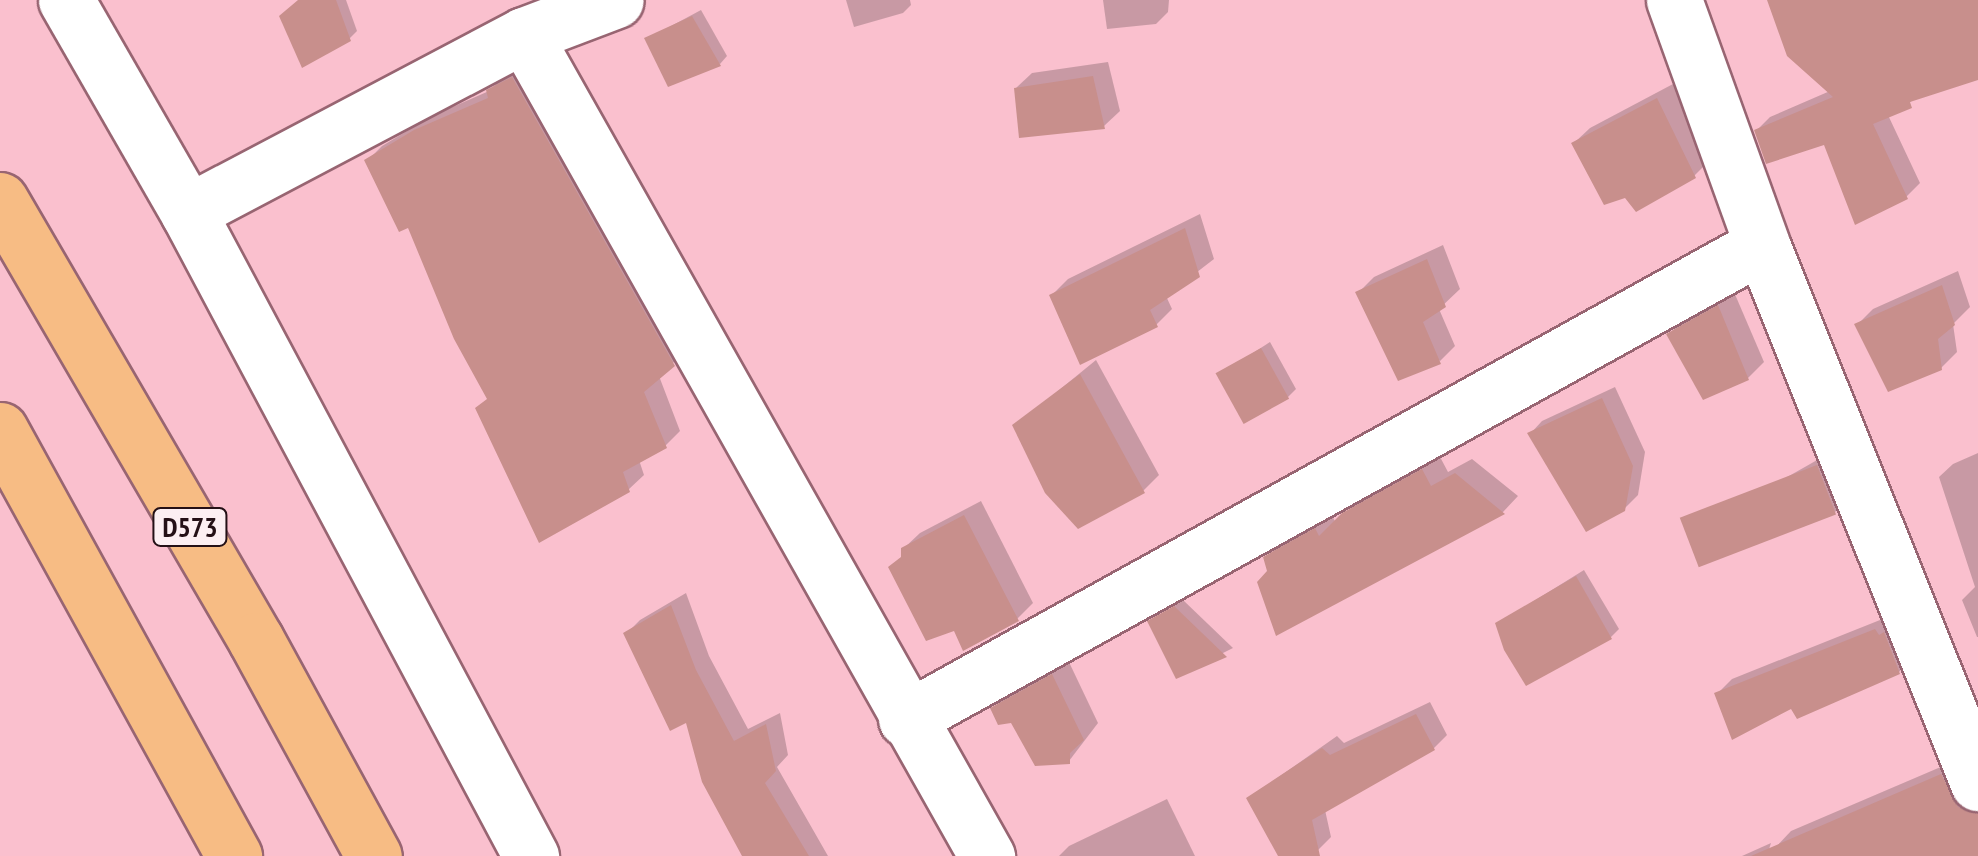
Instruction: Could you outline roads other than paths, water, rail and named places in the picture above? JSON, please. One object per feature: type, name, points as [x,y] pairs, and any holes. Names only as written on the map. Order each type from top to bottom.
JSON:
[{"type":"highway","name":"D573","points":[[0,200],[256,640],[374,856]]},
{"type":"highway","points":[[0,430],[234,856]]},
{"type":"street","points":[[66,0],[188,212],[530,856]]},
{"type":"street","points":[[188,212],[524,34],[616,0]]},
{"type":"street","points":[[1674,0],[1762,245],[1978,782]]},
{"type":"street","points":[[524,34],[987,856]]},
{"type":"street","points":[[906,718],[1762,245]]}]
